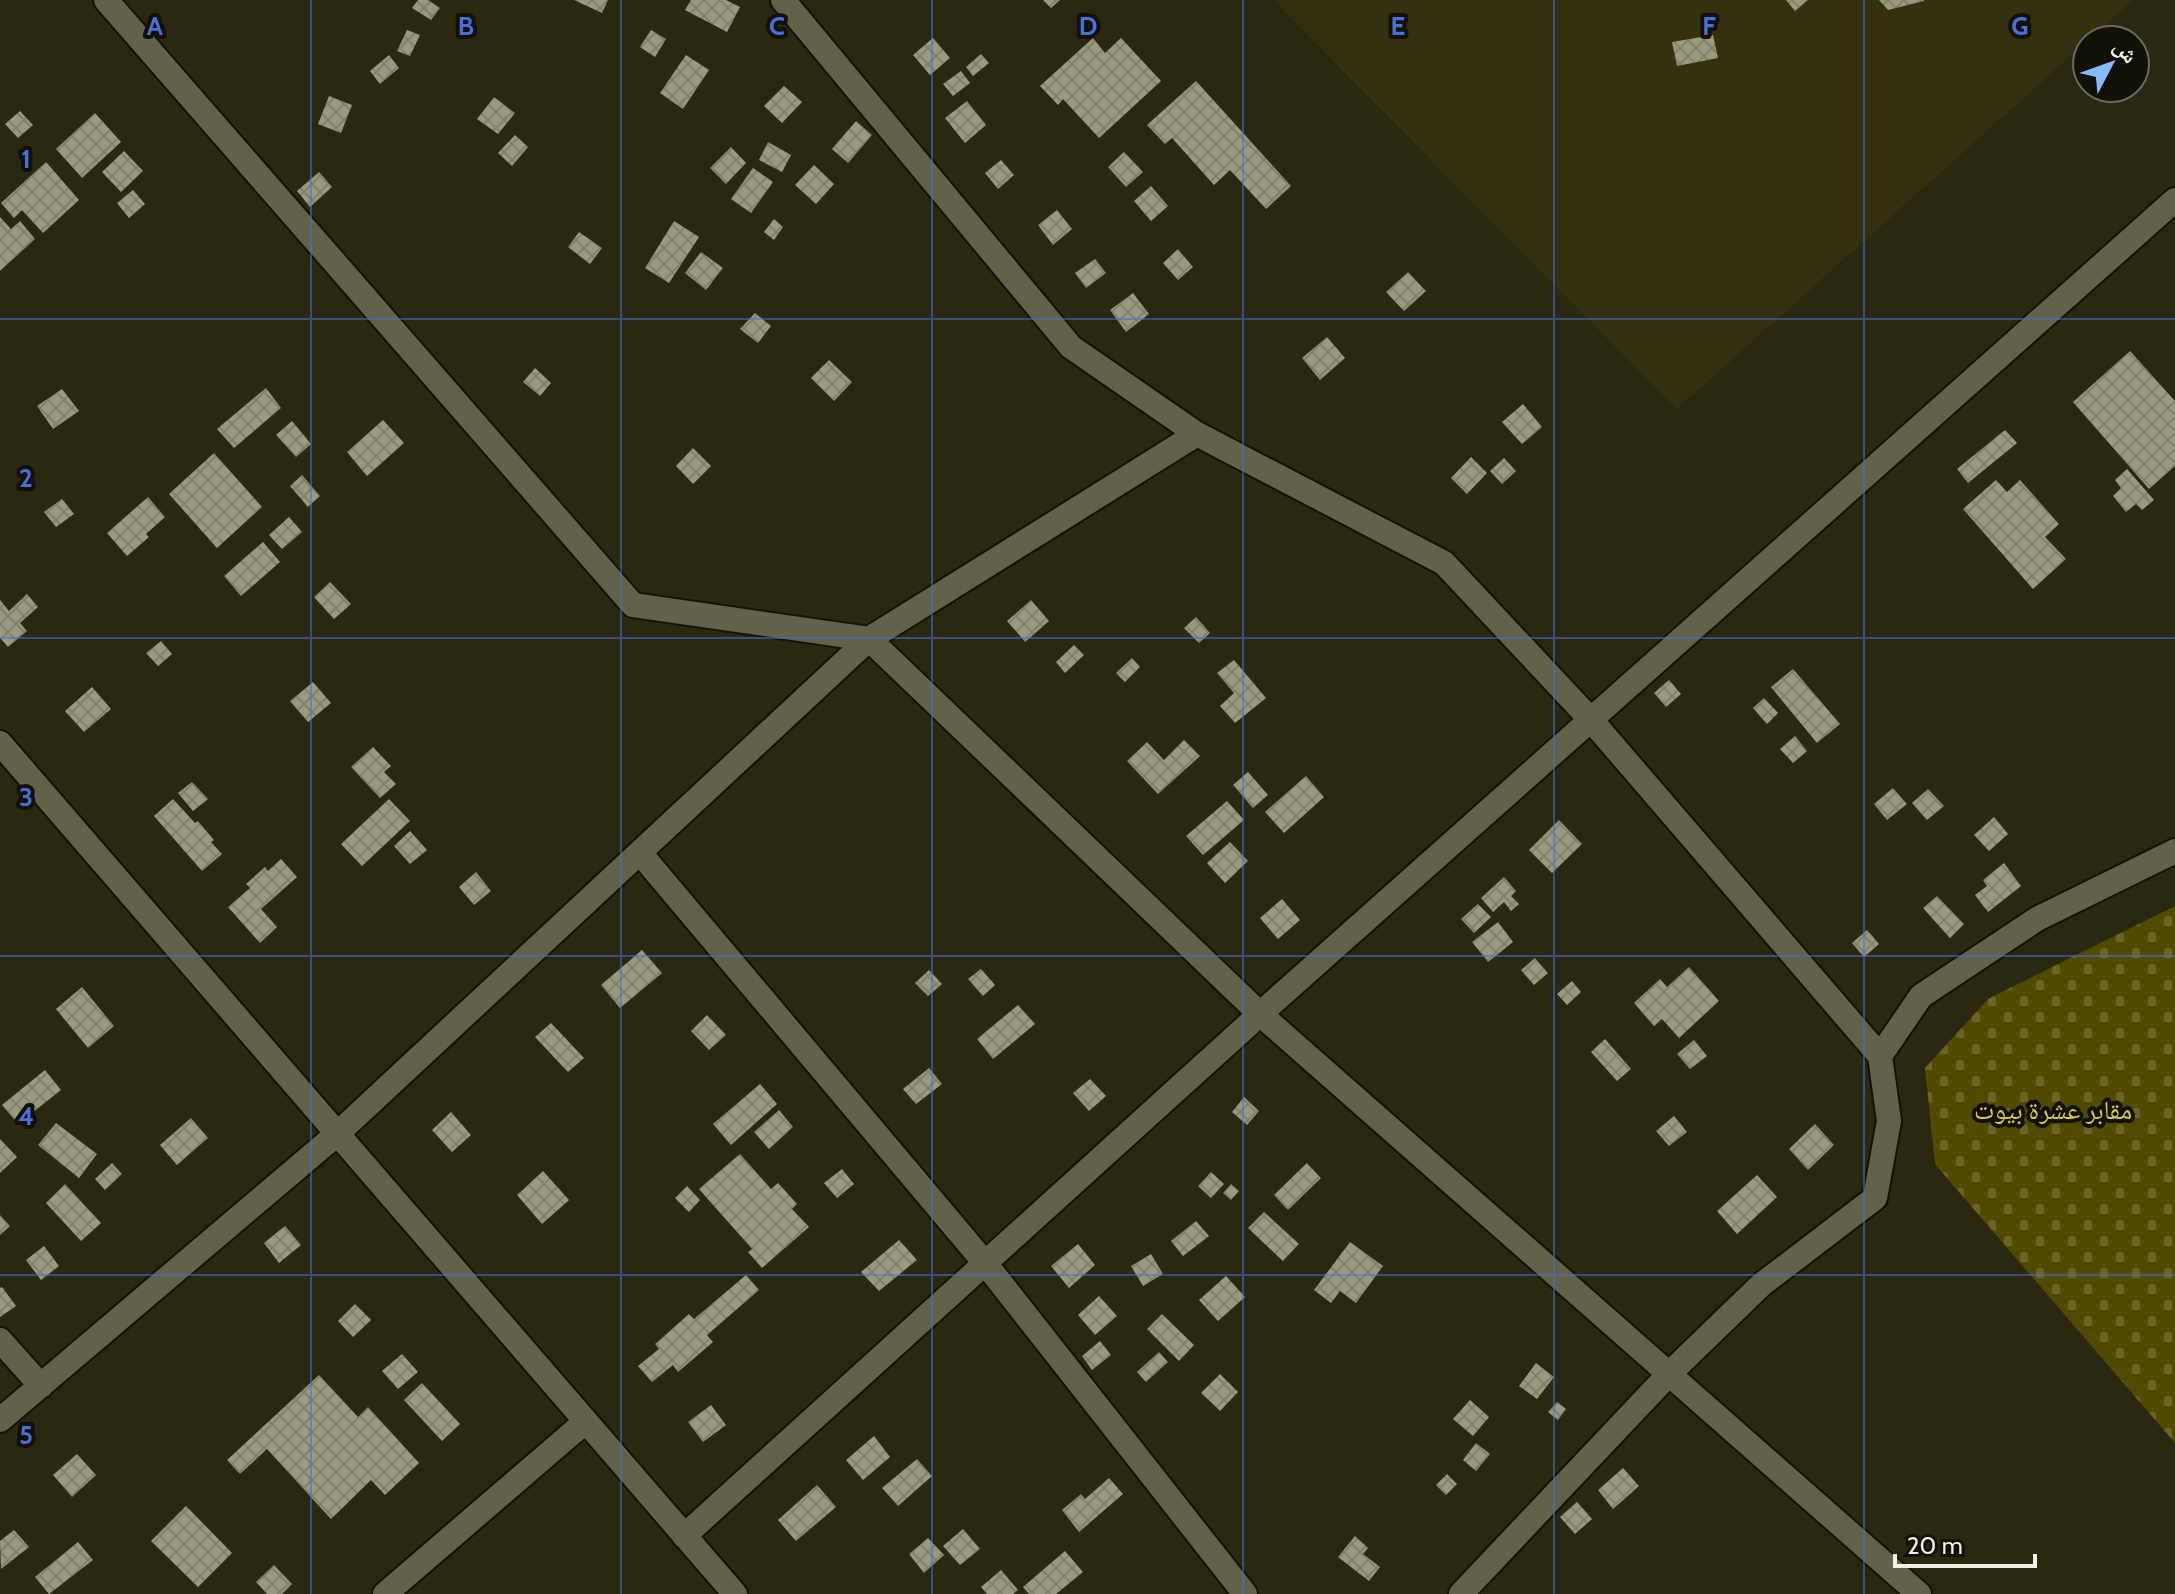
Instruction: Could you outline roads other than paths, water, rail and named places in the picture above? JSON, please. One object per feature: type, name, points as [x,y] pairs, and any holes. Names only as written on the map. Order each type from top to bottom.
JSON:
[{"type":"street","points":[[106,0],[633,605],[869,639],[1260,1014],[1919,1594]]},
{"type":"street","points":[[783,0],[1071,347],[1197,434],[1444,563],[1592,721],[1880,1056],[1889,1121],[1875,1198],[1761,1285],[1670,1373],[1461,1594]]},
{"type":"street","points":[[684,1536],[1260,1014],[2175,200]]},
{"type":"street","points":[[0,1420],[337,1134],[869,639],[1197,434]]},
{"type":"street","points":[[0,743],[735,1594]]},
{"type":"street","points":[[1880,1056],[1921,996],[2037,919],[2175,851]]},
{"type":"street","points":[[640,853],[985,1263],[1245,1594]]},
{"type":"street","points":[[0,1340],[41,1386]]},
{"type":"street","points":[[385,1594],[585,1422]]},
{"type":"park label","name":"مقابر عشرة بيوت","points":[[2053,1110]]}]
